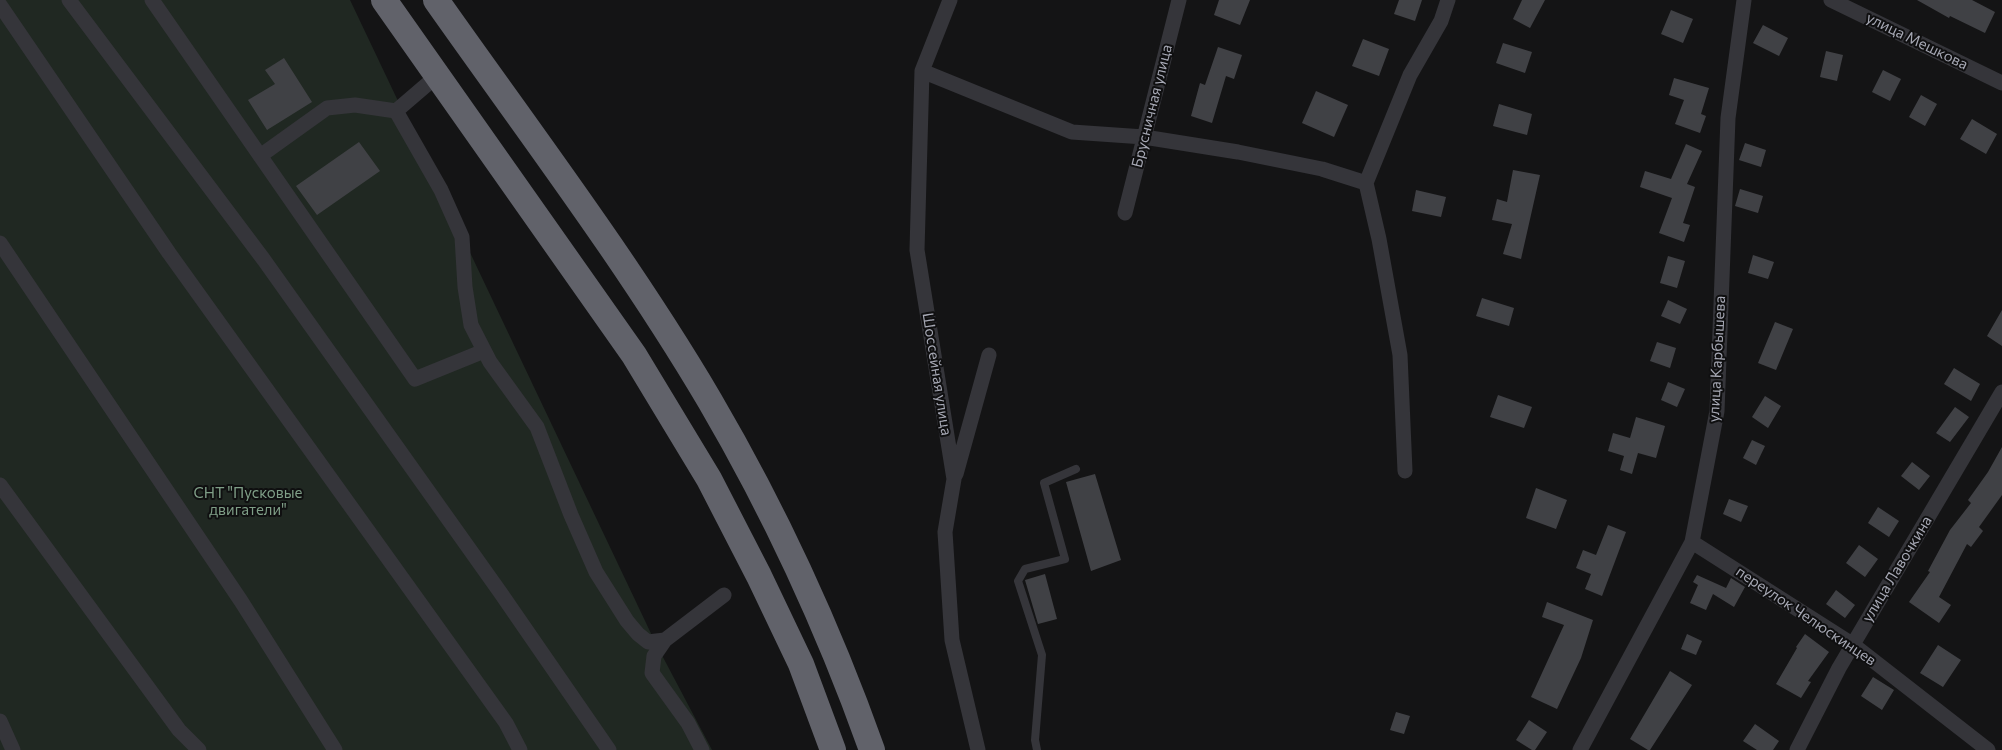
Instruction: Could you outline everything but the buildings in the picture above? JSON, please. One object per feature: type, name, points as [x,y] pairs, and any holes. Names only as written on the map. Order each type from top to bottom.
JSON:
[{"type":"highway","points":[[384,0],[634,355],[709,479],[759,576],[801,664],[832,750]]},
{"type":"highway","points":[[436,0],[639,289],[710,401],[770,510],[825,627],[872,750]]},
{"type":"street","points":[[69,0],[264,260],[500,592],[609,750]]},
{"type":"street","points":[[152,0],[415,379],[484,351]]},
{"type":"street","name":"Шоссейная улица","points":[[950,0],[922,72],[917,250],[954,479],[945,532],[952,640],[978,750]]},
{"type":"street","name":"Брусничная улица","points":[[1125,212],[1179,0]]},
{"type":"street","points":[[1405,471],[1400,355],[1380,239],[1366,183],[1410,75],[1441,21],[1448,0]]},
{"type":"street","name":"улица Карбышева","points":[[1580,750],[1692,542],[1717,411],[1728,118],[1744,0]]},
{"type":"street","name":"улица Мешкова","points":[[1831,0],[2002,83]]},
{"type":"street","points":[[0,5],[169,253],[506,723],[520,750]]},
{"type":"street","points":[[922,72],[1072,132],[1144,137],[1238,152],[1322,170],[1366,183]]},
{"type":"street","points":[[260,156],[327,108],[354,105],[396,111],[438,75]]},
{"type":"street","points":[[396,111],[441,190],[462,237],[465,287],[471,325],[484,351],[537,427],[571,515],[601,580],[627,621],[638,634],[648,642],[665,640]]},
{"type":"street","points":[[0,243],[240,601],[335,750]]},
{"type":"street","points":[[954,479],[988,355]]},
{"type":"street","name":"улица Лавочкина","points":[[1797,750],[1852,644],[2002,392]]},
{"type":"street","points":[[0,484],[179,730],[200,750]]},
{"type":"street","name":"переулок Челюскинцев","points":[[1692,542],[1852,644],[1988,750]]},
{"type":"street","points":[[702,750],[688,723],[652,673],[654,656],[665,640],[724,595]]},
{"type":"street","points":[[0,721],[12,750]]},
{"type":"lane","points":[[1037,750],[1035,740],[1042,655],[1018,580],[1025,569],[1065,559],[1044,483],[1076,470]]},
{"type":"green space","name":"СНТ \"Пусковые двигатели\"","points":[[0,0],[350,0],[656,644],[712,750],[0,750]]}]
